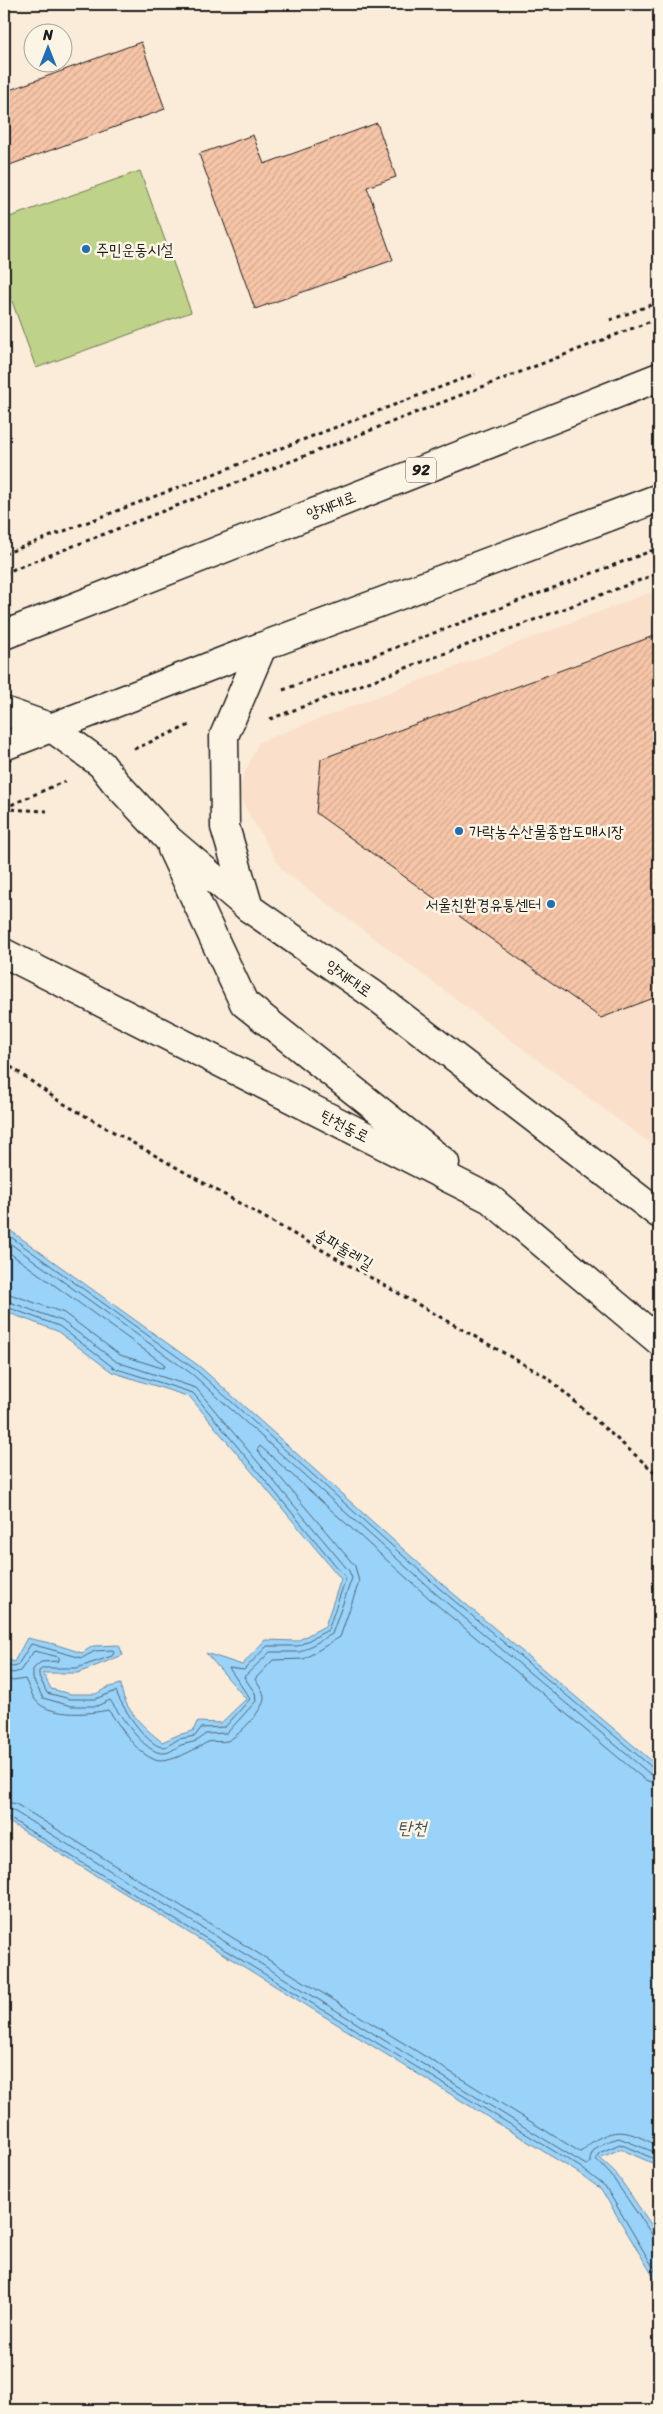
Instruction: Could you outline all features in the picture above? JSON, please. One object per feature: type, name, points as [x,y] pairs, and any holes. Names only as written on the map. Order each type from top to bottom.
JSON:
[{"type":"street","name":"양재대로","points":[[4,635],[659,377]]},
{"type":"street","points":[[4,746],[659,498]]},
{"type":"street","points":[[249,908],[225,826],[224,736],[262,647]]},
{"type":"street","name":"양재대로","points":[[4,711],[52,728],[101,764],[115,782],[169,840],[249,908],[374,995],[659,1214]]},
{"type":"street","points":[[169,840],[244,1003],[490,1199]]},
{"type":"street","name":"탄천동로","points":[[4,953],[490,1199],[659,1341]]},
{"type":"path","points":[[610,320],[659,302]]},
{"type":"path","points":[[4,573],[659,318]]},
{"type":"path","points":[[4,554],[475,374]]},
{"type":"path","points":[[236,707],[659,548]]},
{"type":"path","points":[[224,736],[659,573]]},
{"type":"path","points":[[4,809],[47,811]]},
{"type":"path","name":"송파둘레길","points":[[4,1062],[59,1101],[548,1378],[659,1476]]},
{"type":"path","points":[[4,2402],[13,2410]]},
{"type":"shaded area","name":"가락농수산물종합도매시장","points":[[659,589],[659,1150],[282,870],[236,792],[259,742]]},
{"type":"green space","name":"주민운동시설","points":[[140,171],[191,312],[36,368],[4,279],[4,219]]},
{"type":"water","name":"탄천","points":[[4,1226],[199,1366],[442,1584],[659,1767],[659,2166],[620,2149],[600,2158],[615,2172],[659,2236],[659,2286],[601,2189],[577,2172],[4,1819],[4,1658],[14,1662],[27,1638],[82,1653],[93,1646],[119,1645],[123,1655],[78,1673],[43,1673],[51,1689],[71,1694],[96,1694],[106,1688],[121,1684],[125,1701],[135,1717],[162,1742],[193,1731],[197,1722],[221,1723],[246,1699],[206,1653],[242,1665],[265,1640],[297,1641],[325,1626],[341,1579],[190,1397],[112,1372],[57,1331],[4,1311]]},
{"type":"building","points":[[141,42],[165,109],[4,167],[4,92],[59,72],[72,72],[72,67]]},
{"type":"building","points":[[377,123],[396,177],[367,187],[393,260],[255,309],[199,154],[253,135],[264,164]]},
{"type":"building","name":"서울친환경유통센터","points":[[659,634],[659,996],[601,1018],[316,813],[321,759]]},
{"type":"place","name":"주민운동시설","points":[[86,249]]},
{"type":"place","name":"가락농수산물종합도매시장","points":[[459,831]]},
{"type":"place","name":"서울친환경유통센터","points":[[551,904]]}]
